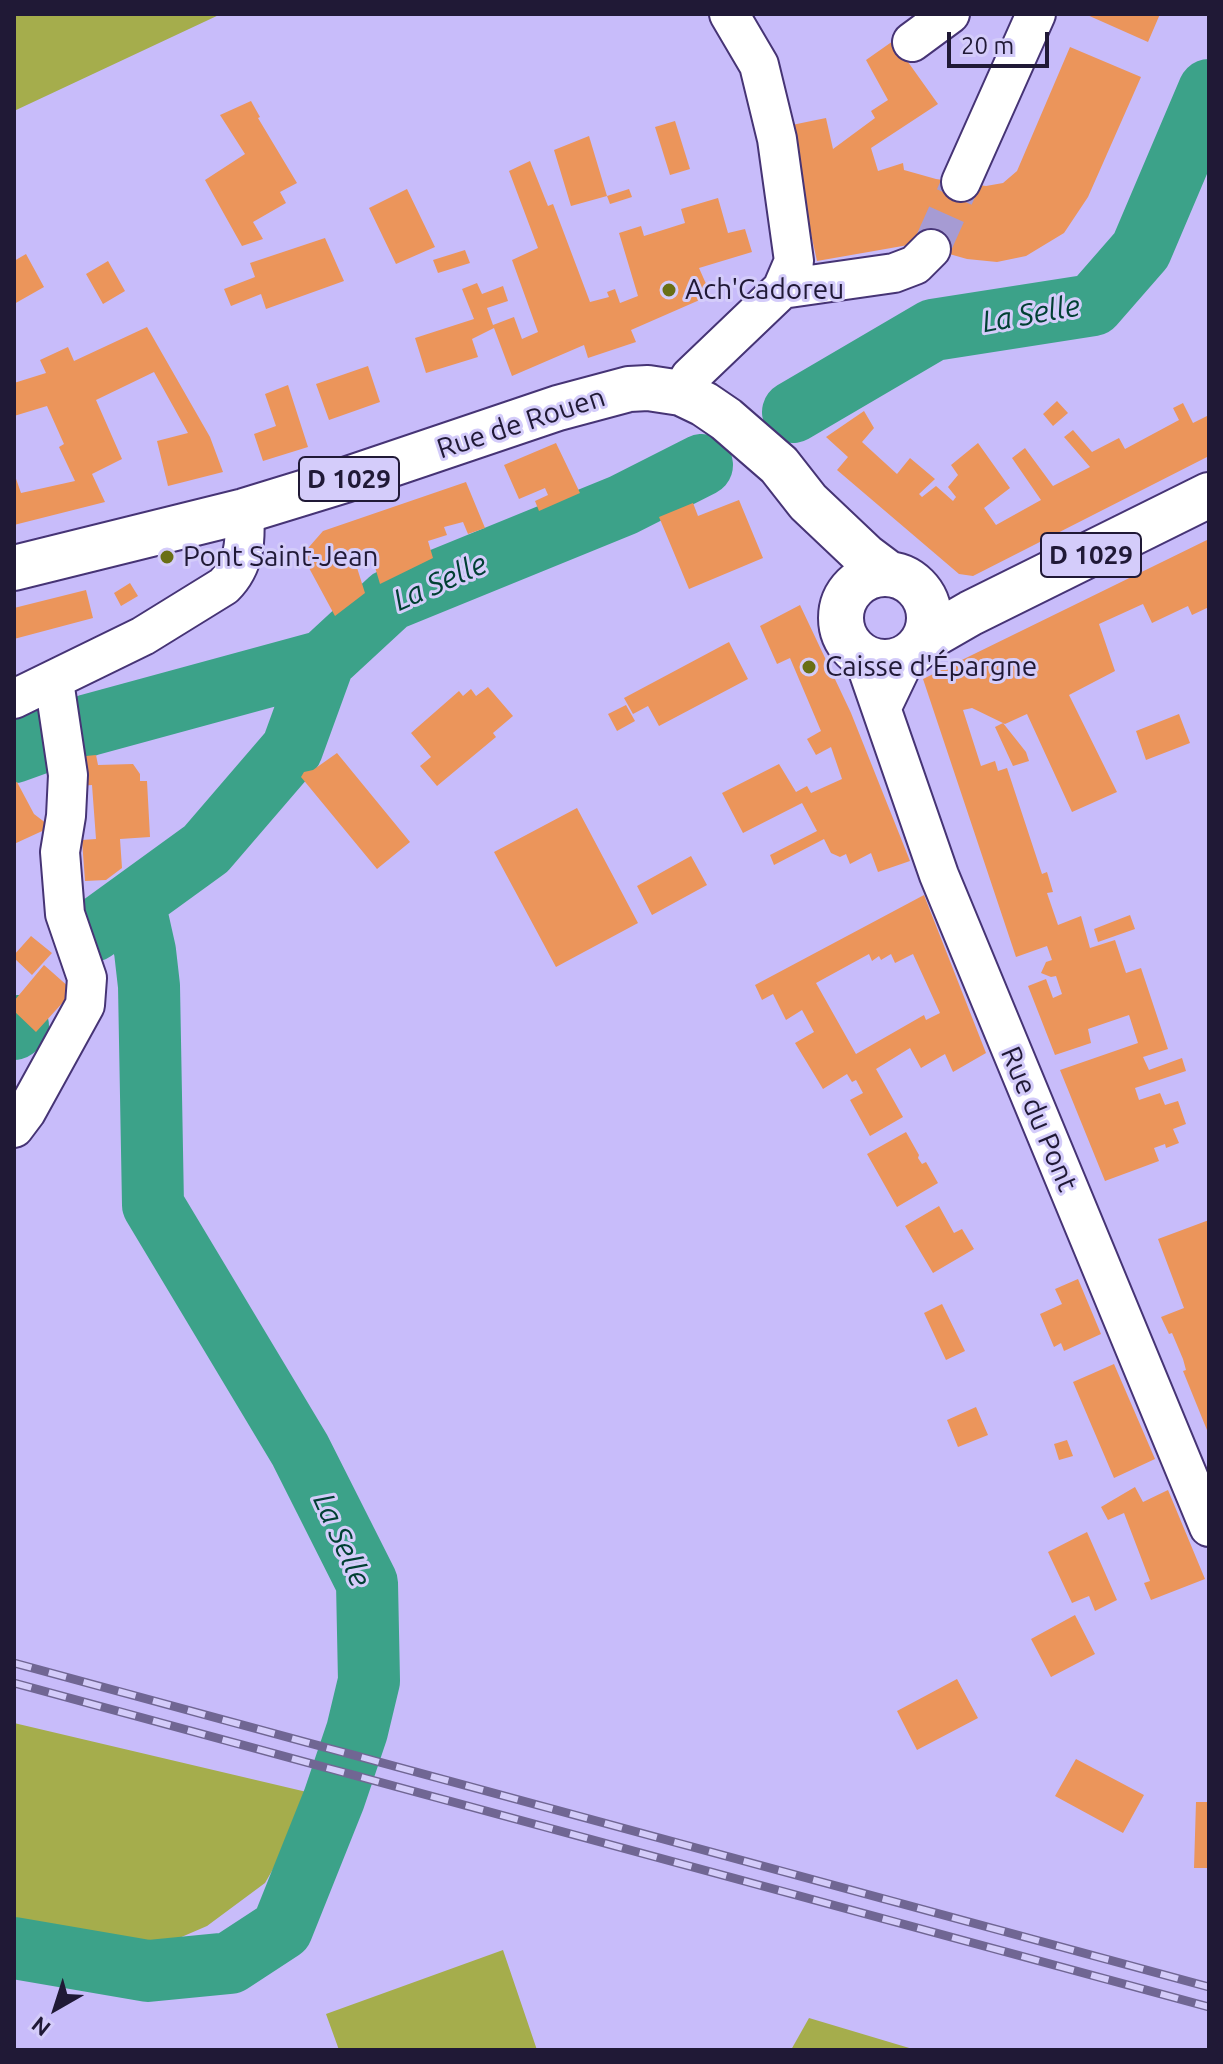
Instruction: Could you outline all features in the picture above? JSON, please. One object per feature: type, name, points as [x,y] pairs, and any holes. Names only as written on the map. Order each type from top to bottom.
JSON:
[{"type":"main road","name":"Rue de Rouen","points":[[14,568],[244,511],[596,397],[639,388],[681,393],[704,404],[754,441],[779,465],[808,502]]},
{"type":"main road","name":"D 1029","points":[[915,648],[971,613],[1209,495]]},
{"type":"main road","name":"D 1029","points":[[808,502],[865,556],[904,583],[971,613]]},
{"type":"main road","name":"D 1029","points":[[808,502],[842,609]]},
{"type":"main road","points":[[876,575],[904,583],[928,606],[929,623],[915,648],[892,661],[863,656],[845,636],[841,622],[846,597],[854,586],[876,575]]},
{"type":"street","points":[[681,393],[690,377],[782,289],[794,261],[777,139],[759,65],[729,14]]},
{"type":"street","points":[[912,42],[950,14]]},
{"type":"street","points":[[961,182],[1036,14]]},
{"type":"street","points":[[782,289],[894,273],[915,265],[931,249]]},
{"type":"street","points":[[14,699],[143,636],[224,586],[234,575],[244,548],[244,511]]},
{"type":"street","points":[[882,707],[915,648]]},
{"type":"street","name":"Rue du Pont","points":[[863,656],[939,875],[1209,1527]]},
{"type":"street","points":[[14,1128],[85,1005],[87,978],[65,914],[60,852],[68,775],[54,681]]},
{"type":"green space","points":[[14,14],[221,14],[14,111]]},
{"type":"green space","points":[[14,1723],[311,1793],[265,1883],[207,1926],[149,1951],[14,1927]]},
{"type":"green space","points":[[503,1950],[537,2050],[339,2050],[326,2014]]},
{"type":"green space","points":[[809,2018],[916,2050],[791,2050]]},
{"type":"building","points":[[1085,14],[1160,14],[1148,42]]},
{"type":"building","points":[[893,41],[938,104],[871,148],[878,171],[903,163],[904,170],[936,179],[986,186],[1003,183],[1017,171],[1070,47],[1141,77],[1088,197],[1064,233],[1026,256],[997,262],[967,259],[914,244],[817,261],[787,126],[826,118],[833,149],[875,118],[871,111],[888,100],[866,60]]},
{"type":"building","points":[[251,101],[297,183],[280,192],[286,203],[253,222],[263,239],[242,246],[205,180],[245,154],[220,115]]},
{"type":"building","points":[[675,121],[690,169],[670,175],[655,127]]},
{"type":"building","points":[[589,136],[607,196],[571,206],[554,150]]},
{"type":"building","points":[[530,161],[548,206],[553,204],[590,302],[609,297],[607,292],[615,289],[620,303],[638,296],[619,233],[641,226],[644,236],[685,223],[681,209],[718,198],[728,233],[745,229],[752,252],[699,268],[711,295],[631,330],[636,342],[588,358],[584,345],[512,376],[494,328],[472,339],[478,357],[426,373],[415,338],[474,319],[462,289],[477,283],[482,294],[503,286],[508,301],[487,308],[493,325],[514,317],[522,339],[538,332],[512,260],[538,248],[509,171]]},
{"type":"building","points":[[407,189],[435,247],[396,264],[369,208]]},
{"type":"building","points":[[629,189],[632,197],[610,204],[607,196]]},
{"type":"building","points":[[325,238],[344,281],[266,309],[261,294],[231,306],[224,289],[255,277],[250,263]]},
{"type":"building","points":[[465,250],[470,263],[438,273],[433,260]]},
{"type":"building","points":[[26,254],[44,287],[14,304],[14,261]]},
{"type":"building","points":[[108,261],[125,291],[103,304],[86,274]]},
{"type":"building","points":[[147,327],[210,437],[223,472],[168,486],[157,441],[188,433],[154,372],[96,400],[122,459],[92,474],[105,502],[14,525],[14,473],[21,493],[75,481],[59,447],[64,444],[47,406],[14,416],[14,383],[46,373],[40,360],[68,347],[74,361]]},
{"type":"building","points":[[368,366],[380,402],[329,420],[316,384]]},
{"type":"building","points":[[288,385],[308,447],[263,461],[254,434],[276,426],[265,394]]},
{"type":"building","points":[[1057,401],[1068,413],[1053,426],[1043,414]]},
{"type":"building","points":[[1183,403],[1193,423],[1209,415],[1209,456],[973,576],[959,574],[837,470],[848,457],[826,437],[864,411],[874,428],[862,442],[897,474],[910,458],[935,479],[919,494],[922,497],[936,486],[953,501],[956,497],[948,487],[958,475],[951,465],[978,443],[1010,488],[984,508],[996,525],[1041,500],[1012,458],[1025,448],[1053,486],[1090,467],[1064,437],[1073,430],[1092,452],[1119,438],[1125,449],[1179,420],[1173,408]]},
{"type":"building","points":[[556,443],[580,493],[539,511],[535,501],[548,495],[545,488],[519,499],[504,465]]},
{"type":"building","points":[[466,482],[485,528],[468,534],[463,522],[444,527],[447,535],[428,541],[433,558],[380,584],[370,550],[353,555],[365,593],[335,616],[302,555],[323,531]]},
{"type":"building","points":[[739,500],[763,558],[689,589],[659,517],[693,503],[698,516]]},
{"type":"building","points":[[1209,539],[1209,607],[1192,615],[1188,606],[1152,623],[1143,604],[1099,624],[1115,671],[1069,695],[1117,792],[1072,812],[1027,714],[1005,724],[972,708],[963,710],[981,766],[995,761],[998,771],[1007,768],[1042,874],[1047,872],[1053,892],[1047,893],[1058,925],[1081,916],[1090,948],[1115,940],[1126,973],[1141,968],[1168,1049],[1143,1057],[1149,1070],[1182,1058],[1186,1071],[1135,1088],[1139,1100],[1160,1093],[1165,1105],[1178,1101],[1186,1124],[1173,1129],[1179,1143],[1154,1148],[1159,1161],[1105,1181],[1060,1070],[1138,1043],[1129,1015],[1088,1029],[1091,1043],[1055,1055],[1028,986],[1046,979],[1053,998],[1062,994],[1056,976],[1041,973],[1046,962],[1052,960],[1047,946],[1016,957],[923,679]]},
{"type":"building","points":[[130,583],[138,596],[121,606],[114,593]]},
{"type":"building","points":[[86,590],[93,618],[14,639],[14,608]]},
{"type":"building","points":[[800,605],[851,713],[910,861],[878,872],[871,853],[850,864],[846,854],[840,857],[831,853],[824,839],[774,865],[770,855],[817,831],[802,803],[743,833],[722,793],[779,764],[796,792],[807,786],[811,793],[842,779],[831,747],[816,755],[807,739],[821,731],[790,658],[777,664],[760,626]]},
{"type":"building","points":[[729,642],[748,679],[659,726],[648,706],[633,714],[624,698]]},
{"type":"building","points":[[488,687],[513,716],[493,733],[496,737],[437,786],[420,766],[431,757],[411,733],[459,691],[463,696],[471,689],[476,696]]},
{"type":"building","points":[[626,705],[635,721],[617,731],[608,714]]},
{"type":"building","points":[[1179,714],[1190,743],[1146,760],[1136,731]]},
{"type":"building","points":[[1003,723],[1026,752],[1029,761],[1013,766],[995,727]]},
{"type":"building","points":[[337,753],[410,842],[377,869],[301,777],[304,772],[313,770]]},
{"type":"building","points":[[96,755],[98,765],[133,764],[140,774],[140,781],[147,781],[150,837],[120,839],[122,868],[106,880],[85,881],[82,840],[96,839],[92,785],[78,786],[76,757]]},
{"type":"building","points":[[17,782],[34,814],[51,827],[14,844],[14,783]]},
{"type":"building","points":[[577,808],[638,923],[556,967],[494,852]]},
{"type":"building","points":[[691,856],[707,885],[652,915],[637,886]]},
{"type":"building","points":[[924,895],[986,1053],[953,1072],[945,1054],[921,1068],[910,1048],[876,1069],[903,1117],[870,1136],[850,1100],[863,1093],[856,1080],[852,1082],[847,1074],[823,1089],[795,1043],[814,1032],[802,1010],[786,1020],[773,994],[762,1000],[755,985]],"holes":[[[869,954],[872,961],[891,954],[895,963],[913,954],[940,1013],[926,1020],[924,1015],[856,1054],[816,983]]]},
{"type":"building","points":[[1130,915],[1135,929],[1098,942],[1094,929]]},
{"type":"building","points":[[31,936],[52,953],[32,975],[14,958]]},
{"type":"building","points":[[44,965],[70,988],[66,999],[36,1032],[14,1011],[14,1001]]},
{"type":"building","points":[[906,1132],[918,1158],[922,1164],[926,1162],[938,1183],[897,1207],[867,1154]]},
{"type":"building","points":[[939,1206],[954,1233],[962,1229],[974,1249],[933,1273],[905,1226]]},
{"type":"building","points":[[1209,1220],[1209,1435],[1183,1371],[1186,1370],[1183,1359],[1161,1317],[1184,1308],[1158,1239]]},
{"type":"building","points":[[1078,1279],[1101,1334],[1064,1351],[1061,1343],[1054,1347],[1040,1314],[1062,1304],[1055,1289]]},
{"type":"building","points":[[942,1304],[965,1351],[946,1360],[924,1313]]},
{"type":"building","points":[[1114,1364],[1155,1459],[1114,1478],[1073,1382]]},
{"type":"building","points":[[976,1407],[988,1435],[958,1447],[947,1420]]},
{"type":"building","points":[[1067,1440],[1073,1456],[1059,1460],[1054,1444]]},
{"type":"building","points":[[1135,1487],[1143,1502],[1168,1490],[1205,1579],[1151,1600],[1144,1583],[1150,1581],[1124,1513],[1108,1520],[1101,1507]]},
{"type":"building","points":[[1087,1532],[1117,1600],[1095,1611],[1089,1596],[1072,1603],[1048,1552]]},
{"type":"building","points":[[1075,1615],[1095,1654],[1051,1677],[1031,1639]]},
{"type":"building","points":[[957,1679],[978,1718],[917,1750],[897,1711]]},
{"type":"building","points":[[1076,1759],[1144,1795],[1123,1833],[1055,1796]]},
{"type":"building","points":[[1196,1802],[1209,1802],[1209,1868],[1194,1868]]},
{"type":"waterway","name":"La Selle","points":[[793,412],[933,330],[1093,305],[1141,250],[1209,90]]},
{"type":"waterway","name":"La Selle","points":[[14,752],[89,725],[324,661],[390,600],[623,505],[702,465]]},
{"type":"waterway","name":"La Selle","points":[[93,931],[206,849],[292,749],[324,661]]},
{"type":"waterway","name":"La Selle","points":[[14,1948],[148,1971],[230,1963],[282,1929],[334,1799],[357,1731],[369,1681],[367,1583],[300,1450],[153,1205],[149,986],[134,902]]},
{"type":"waterway","name":"La Selle","points":[[14,1029],[18,1026]]},
{"type":"tunnel","points":[[931,249],[961,182]]},
{"type":"railway","points":[[14,1663],[1209,1987]]},
{"type":"railway","points":[[14,1683],[1209,2007]]},
{"type":"place","name":"Ach'Cadoreu","points":[[669,290]]},
{"type":"place","name":"Pont Saint-Jean","points":[[167,557]]},
{"type":"place","name":"Caisse d'Épargne","points":[[809,667]]}]
